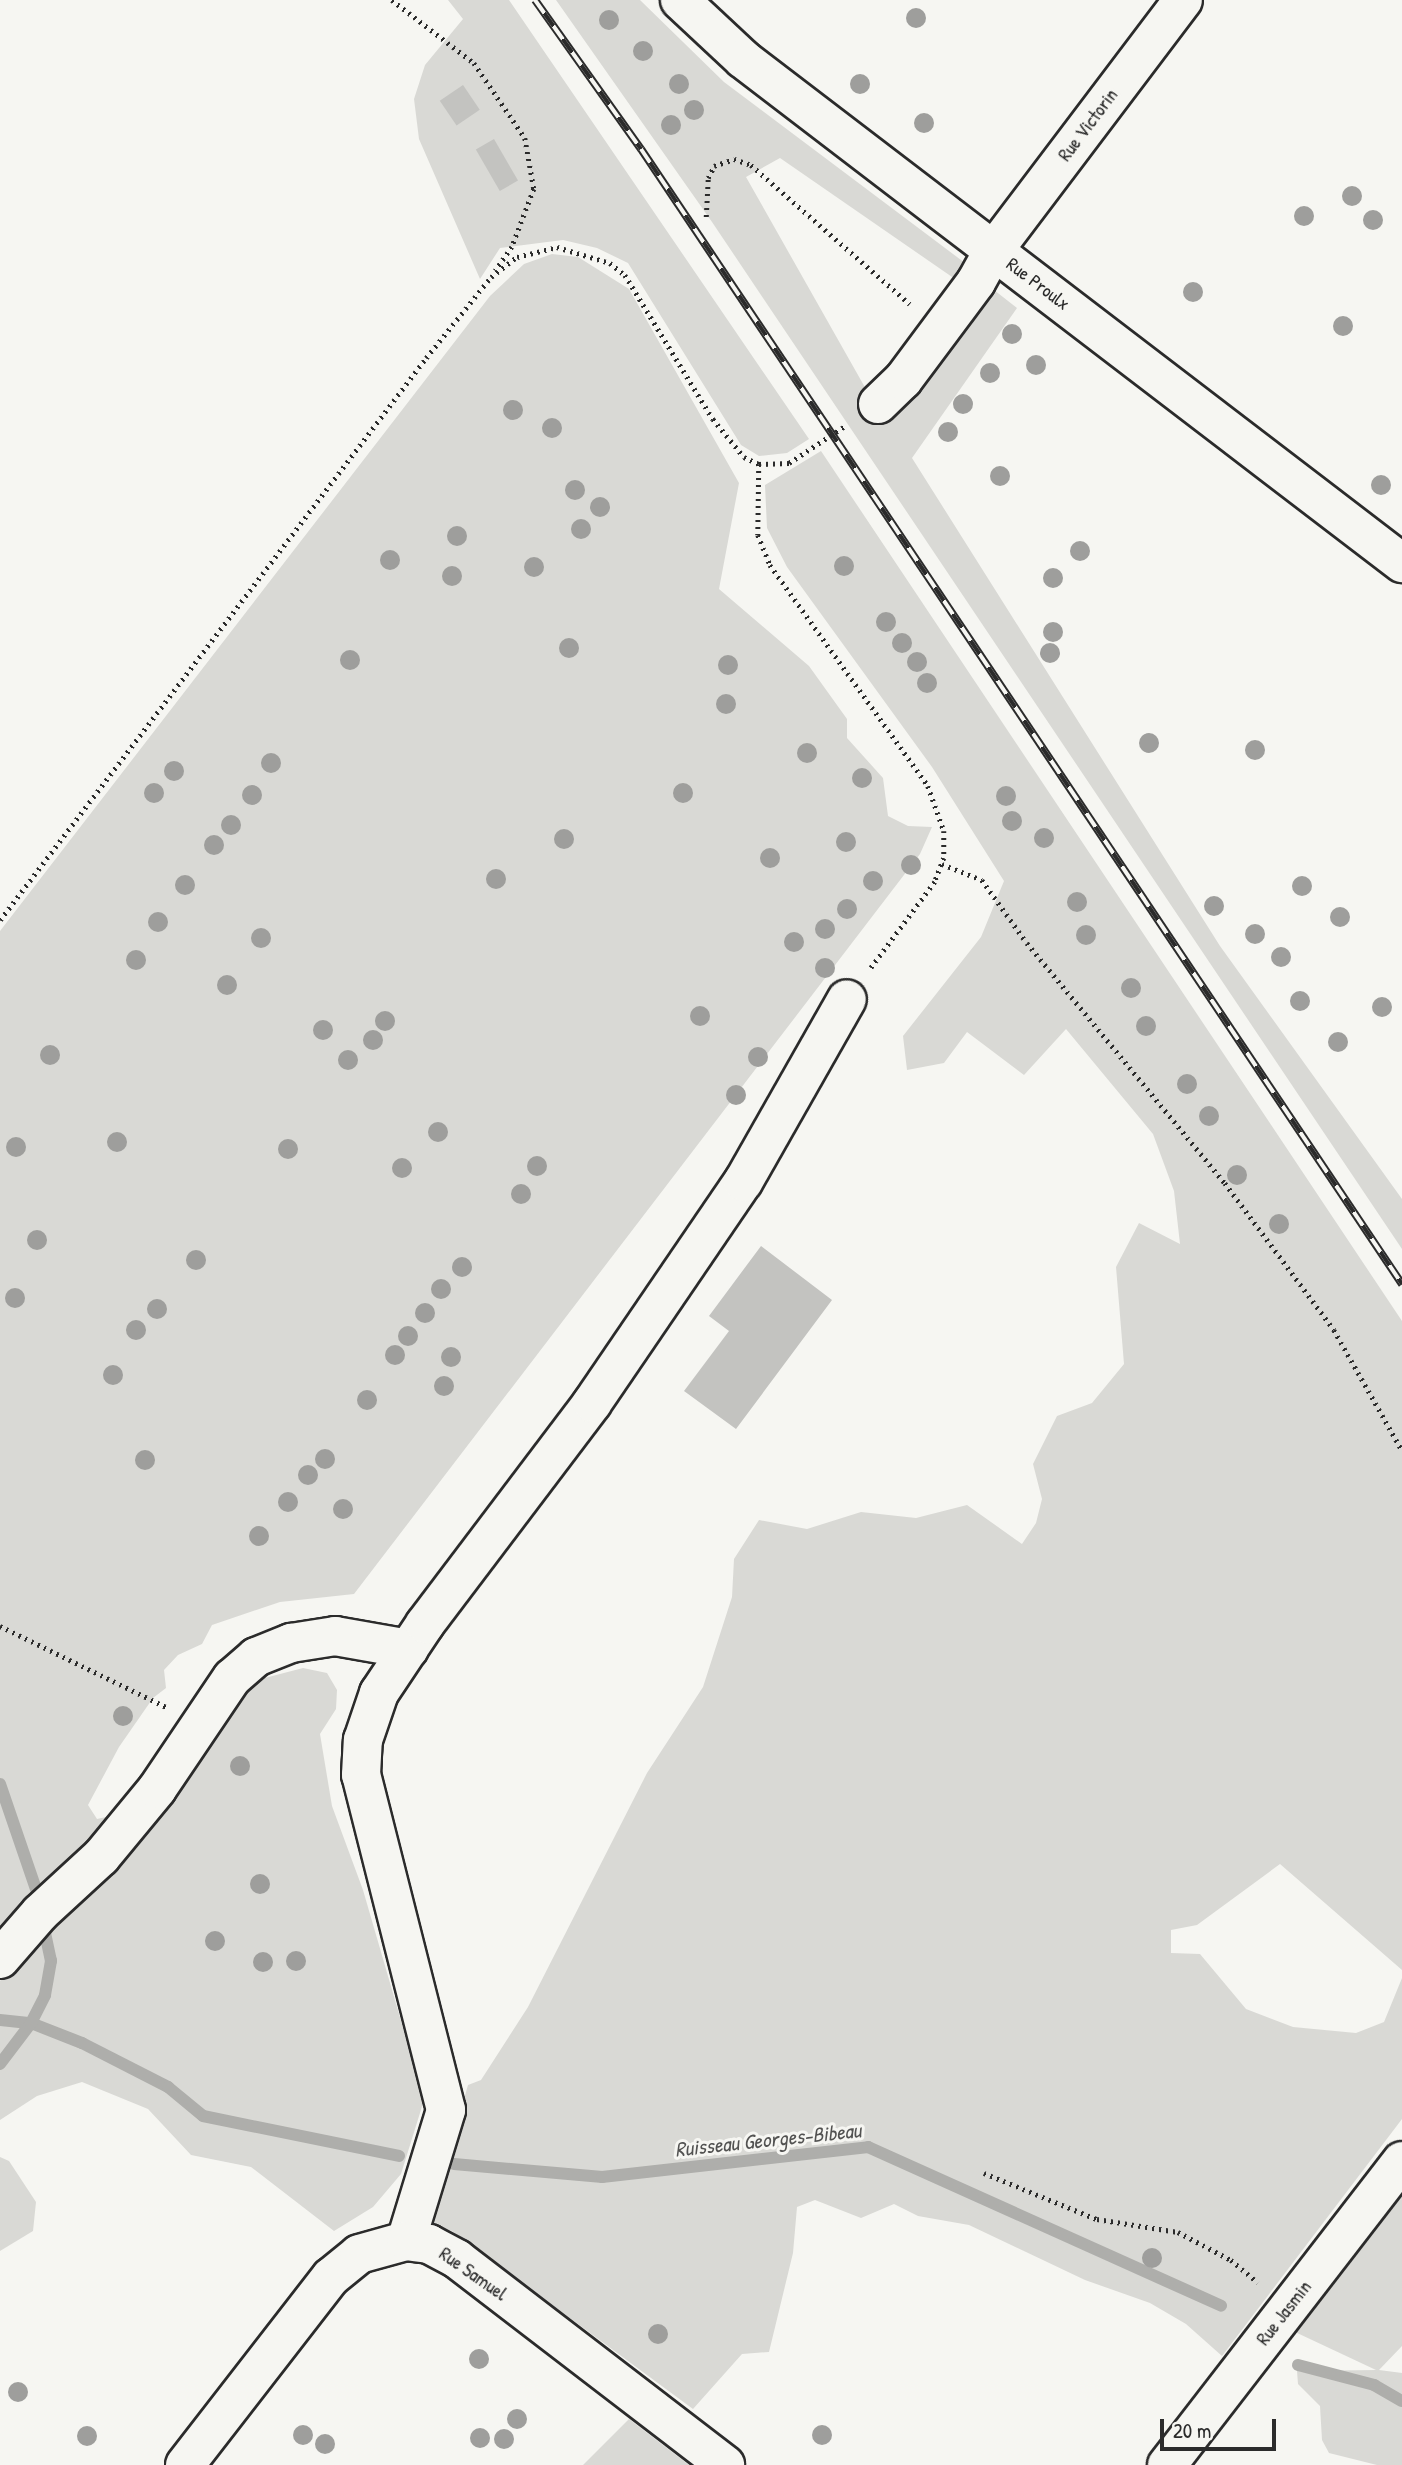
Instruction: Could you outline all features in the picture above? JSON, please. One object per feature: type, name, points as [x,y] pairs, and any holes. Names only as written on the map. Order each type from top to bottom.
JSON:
[{"type":"street","name":"Rue Proulx","points":[[680,0],[743,59],[1402,564]]},
{"type":"street","name":"Rue Victorin","points":[[878,404],[903,380],[994,250],[1183,0]]},
{"type":"street","points":[[406,2241],[446,2110],[360,1775],[363,1740],[379,1693],[592,1403],[743,1182],[847,999]]},
{"type":"street","points":[[0,1959],[40,1913],[101,1857],[157,1789],[232,1678],[256,1657],[291,1643],[335,1636],[409,1649]]},
{"type":"street","name":"Rue Jasmin","points":[[1167,2465],[1402,2161]]},
{"type":"street","name":"Rue Samuel","points":[[185,2465],[331,2277],[359,2254],[406,2241],[429,2244],[457,2259],[725,2465]]},
{"type":"path","points":[[0,920],[512,247],[534,189],[525,138],[474,63],[392,0]]},
{"type":"path","points":[[706,217],[708,178],[714,166],[734,159],[751,165],[939,331]]},
{"type":"path","points":[[491,277],[517,257],[538,248],[557,247],[610,263],[641,296],[718,427],[744,457],[759,464],[789,463],[878,404]]},
{"type":"path","points":[[759,464],[758,536],[770,565],[928,786],[944,831],[942,864],[935,881],[847,999]]},
{"type":"path","points":[[942,864],[982,880],[1036,953],[1225,1182],[1334,1330],[1402,1450]]},
{"type":"path","points":[[0,1626],[201,1723]]},
{"type":"path","points":[[984,2173],[1097,2219],[1178,2232],[1231,2260],[1288,2309]]},
{"type":"shaded area","points":[[448,0],[509,0],[809,439],[787,453],[759,456],[741,445],[628,263],[597,248],[563,240],[500,248],[480,279],[419,139],[414,99],[425,65],[463,19]]},
{"type":"shaded area","points":[[556,0],[640,0],[724,82],[965,263],[955,279],[780,158],[746,177],[884,421],[898,415],[994,290],[1017,308],[912,458],[1220,946],[1402,1199],[1402,1249],[712,222]]},
{"type":"shaded area","points":[[552,254],[578,257],[629,289],[739,483],[719,589],[809,666],[847,719],[847,738],[883,778],[888,816],[908,826],[932,827],[920,854],[354,1594],[280,1602],[212,1625],[202,1644],[178,1655],[164,1670],[166,1688],[153,1698],[119,1747],[88,1805],[97,1819],[115,1815],[69,1864],[22,1901],[0,1928],[0,931],[490,296],[524,264]]},
{"type":"shaded area","points":[[821,451],[1402,1321],[1402,1970],[1280,1864],[1197,1925],[1171,1930],[1171,1953],[1200,1954],[1246,2009],[1293,2027],[1356,2033],[1384,2022],[1402,1978],[1402,2119],[1222,2356],[1186,2324],[1150,2303],[1085,2280],[969,2225],[918,2216],[894,2204],[861,2218],[815,2200],[797,2207],[793,2253],[769,2352],[742,2354],[693,2409],[452,2231],[428,2223],[468,2085],[481,2080],[528,2007],[647,1773],[703,1687],[732,1597],[734,1559],[759,1520],[807,1529],[861,1512],[916,1518],[967,1505],[1022,1544],[1036,1523],[1042,1499],[1033,1464],[1057,1416],[1092,1403],[1124,1364],[1116,1267],[1139,1223],[1180,1244],[1174,1191],[1153,1134],[1066,1029],[1024,1075],[967,1032],[944,1063],[907,1070],[903,1036],[981,937],[1004,881],[932,767],[787,567],[767,528],[765,485]]},
{"type":"shaded area","points":[[303,1668],[327,1673],[337,1690],[336,1709],[320,1734],[332,1806],[363,1890],[424,2100],[401,2174],[373,2207],[334,2231],[251,2167],[191,2155],[148,2109],[82,2082],[37,2096],[0,2120],[0,1981],[18,1957],[100,1882],[230,1711],[261,1679]]},
{"type":"shaded area","points":[[0,2157],[9,2161],[36,2202],[33,2231],[0,2251]]},
{"type":"shaded area","points":[[1402,2191],[1402,2346],[1379,2370],[1402,2373],[1402,2465],[1377,2465],[1329,2453],[1322,2440],[1320,2406],[1298,2384],[1297,2371],[1376,2370],[1295,2332]]},
{"type":"shaded area","points":[[629,2419],[689,2465],[583,2465]]},
{"type":"building","points":[[463,85],[480,110],[457,126],[440,101]]},
{"type":"building","points":[[494,139],[518,181],[500,191],[476,150]]},
{"type":"building","points":[[761,1246],[832,1300],[736,1429],[684,1391],[729,1331],[709,1316]]},
{"type":"waterway","points":[[0,1784],[36,1889]]},
{"type":"waterway","points":[[0,2064],[31,2023],[45,1995],[51,1961],[45,1933]]},
{"type":"waterway","name":"Ruisseau Georges-Bibeau","points":[[0,2020],[31,2023],[82,2043],[168,2087],[203,2116],[399,2156]]},
{"type":"waterway","name":"Ruisseau Georges-Bibeau","points":[[454,2164],[602,2177],[868,2147],[1221,2306]]},
{"type":"waterway","name":"Ruisseau Georges-Bibeau","points":[[1298,2365],[1374,2385],[1402,2401]]},
{"type":"railway","points":[[535,0],[641,149],[1402,1284]]}]
